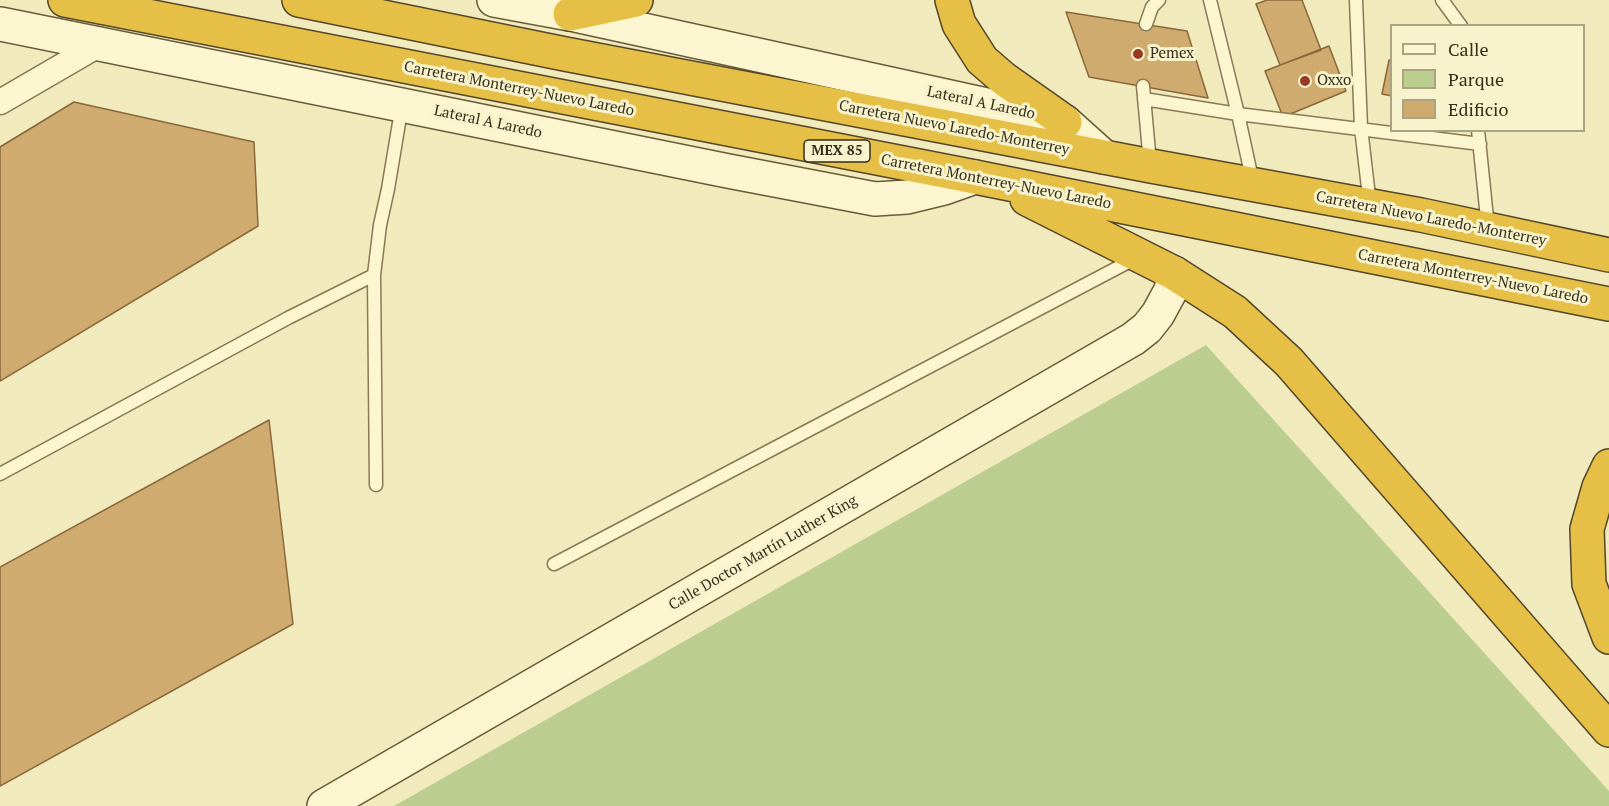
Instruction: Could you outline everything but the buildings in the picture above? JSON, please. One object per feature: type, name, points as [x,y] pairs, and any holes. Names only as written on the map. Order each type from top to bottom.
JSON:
[{"type":"highway","name":"Carretera Monterrey-Nuevo Laredo","points":[[65,0],[981,178],[1609,304]]},
{"type":"highway","name":"Carretera Nuevo Laredo-Monterrey","points":[[299,0],[565,54],[1151,166],[1370,205],[1609,255]]},
{"type":"highway","points":[[570,14],[636,0]]},
{"type":"highway","points":[[952,0],[959,24],[982,60],[1004,79],[1065,122]]},
{"type":"highway","points":[[981,178],[1174,273],[1235,312],[1289,362],[1609,730]]},
{"type":"highway","points":[[1609,466],[1599,487],[1587,529],[1589,584],[1609,637]]},
{"type":"street","name":"Lateral A Laredo","points":[[494,0],[570,14],[1065,122],[1104,157]]},
{"type":"street","name":"Lateral A Laredo","points":[[0,24],[874,199],[907,198],[981,178]]},
{"type":"street","points":[[0,102],[100,44]]},
{"type":"street","name":"Calle Doctor Martín Luther King","points":[[324,806],[1133,339],[1147,328],[1158,314],[1171,290],[1174,273]]},
{"type":"lane","points":[[1146,24],[1152,7],[1159,0]]},
{"type":"lane","points":[[1210,0],[1253,184]]},
{"type":"lane","points":[[1356,0],[1361,129],[1370,205]]},
{"type":"lane","points":[[1442,0],[1460,24]]},
{"type":"lane","points":[[1151,166],[1144,93],[1238,114],[1480,144]]},
{"type":"lane","points":[[376,485],[374,275],[380,225],[402,104]]},
{"type":"lane","points":[[1478,132],[1488,229]]},
{"type":"lane","points":[[554,564],[1140,256]]},
{"type":"lane","points":[[0,474],[288,318],[374,275]]},
{"type":"green space","points":[[1206,345],[1609,791],[1609,806],[394,806]]},
{"type":"place","name":"Pemex","points":[[1138,54]]},
{"type":"place","name":"Oxxo","points":[[1305,81]]}]
